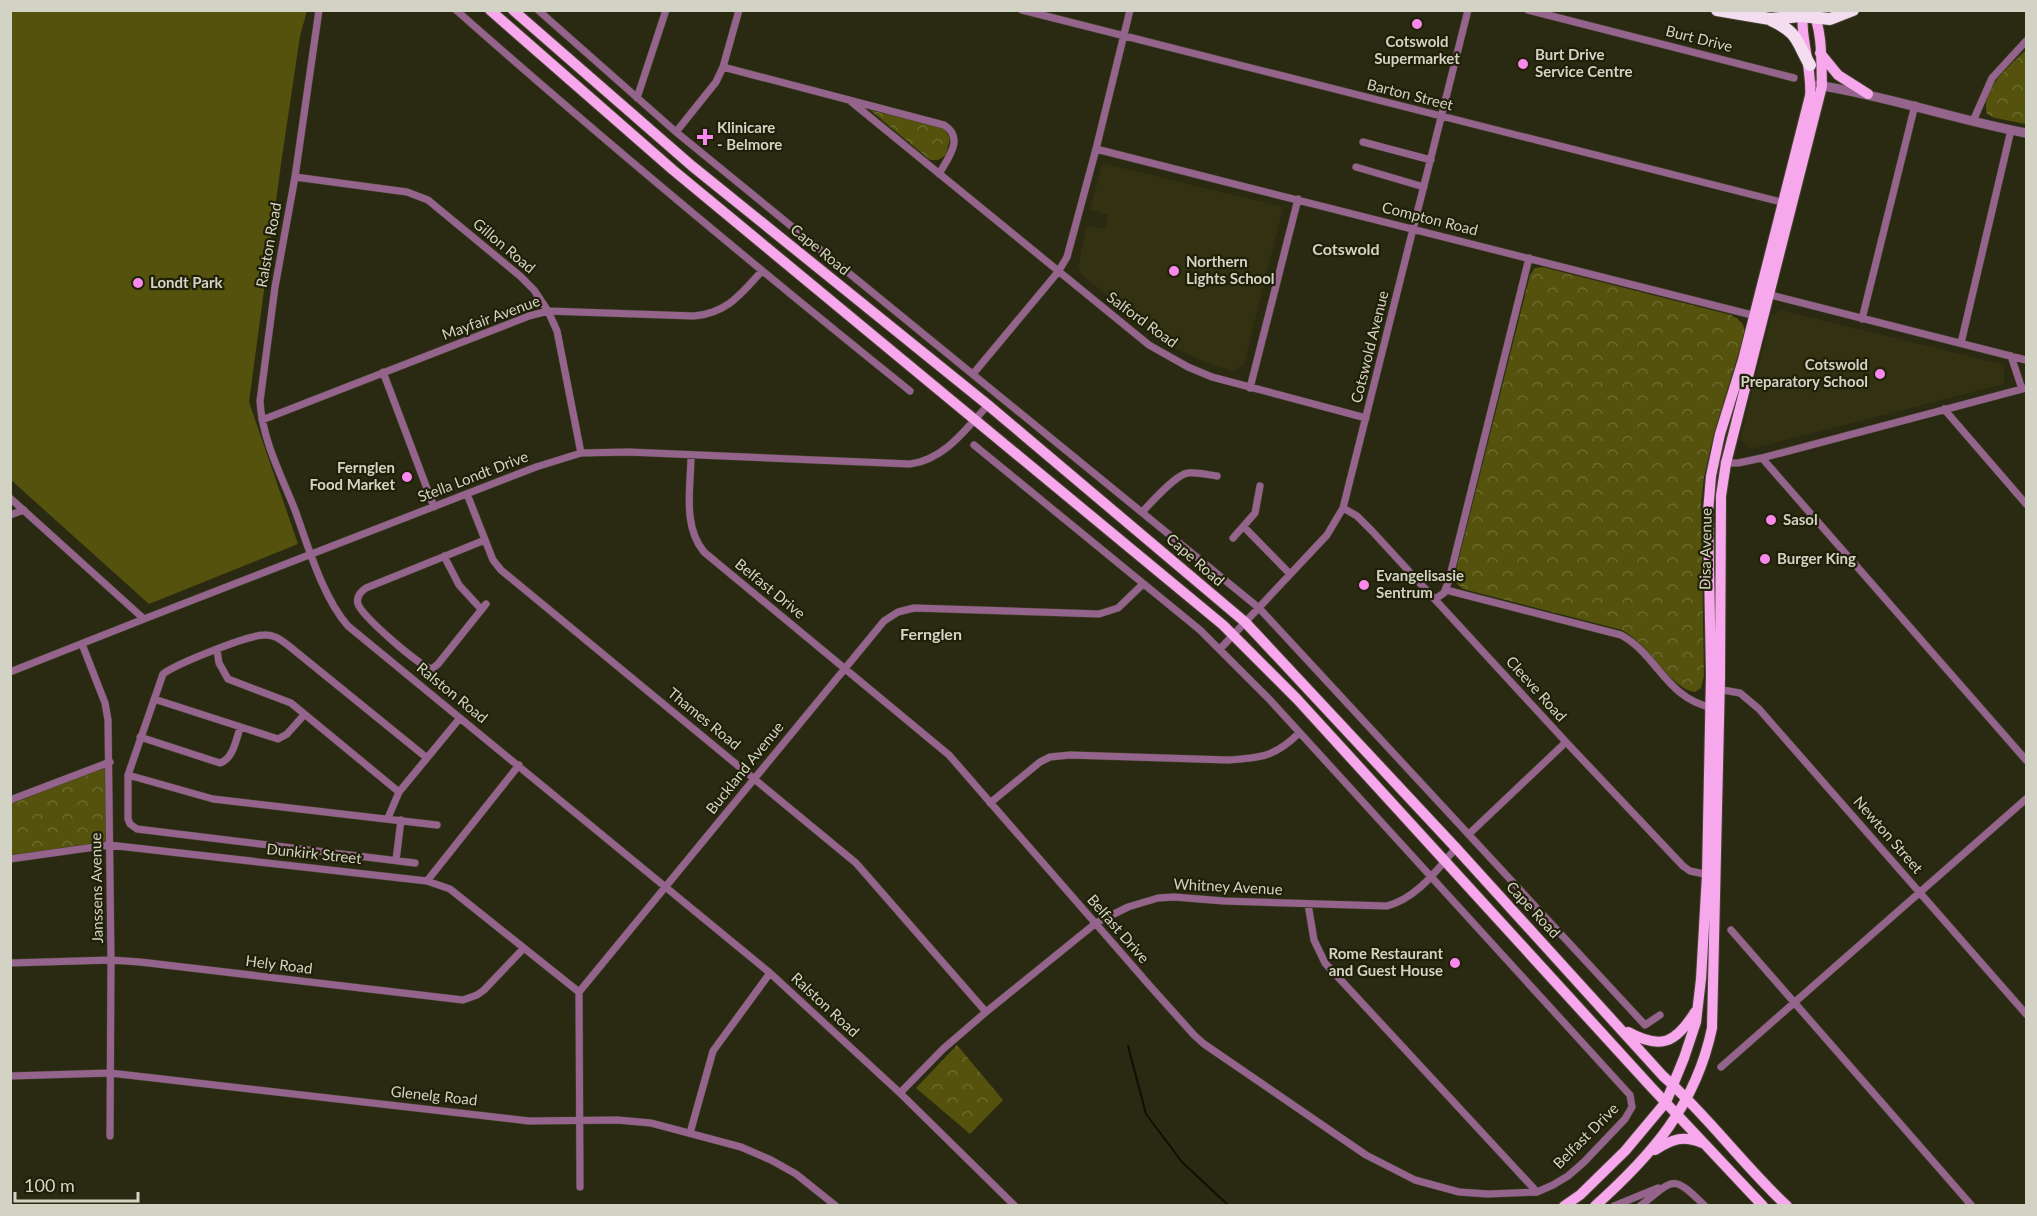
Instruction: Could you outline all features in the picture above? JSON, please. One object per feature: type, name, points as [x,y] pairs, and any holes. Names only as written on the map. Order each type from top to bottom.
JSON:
[{"type":"highway","points":[[1717,10],[1770,19],[1783,25],[1794,34],[1810,65]]},
{"type":"highway","points":[[1770,19],[1809,14],[1834,18],[1853,10]]},
{"type":"main road","name":"Cape Road","points":[[490,10],[656,155],[1233,634],[1297,699],[1444,862],[1763,1206]]},
{"type":"main road","name":"Cape Road","points":[[513,10],[666,144],[988,405],[1245,622],[1787,1206]]},
{"type":"main road","name":"Disa Avenue","points":[[1715,688],[1708,512],[1714,461],[1765,293],[1816,85],[1820,53],[1809,14]]},
{"type":"main road","name":"Disa Avenue","points":[[1809,14],[1810,65],[1816,85]]},
{"type":"main road","points":[[1820,53],[1838,75],[1868,94]]},
{"type":"main road","points":[[656,155],[666,144]]},
{"type":"main road","name":"Disa Avenue","points":[[1646,1155],[1671,1126],[1687,1098],[1701,1066],[1712,1028],[1711,875],[1721,496],[1758,316]]},
{"type":"main road","name":"Disa Avenue","points":[[1564,1206],[1584,1191],[1625,1151],[1666,1102],[1674,1086],[1693,1034],[1711,875]]},
{"type":"main road","points":[[1622,1029],[1642,1040],[1664,1042],[1678,1035],[1686,1027],[1698,1005]]},
{"type":"main road","points":[[1595,1206],[1646,1155],[1666,1143],[1680,1138],[1691,1138],[1705,1144]]},
{"type":"street","name":"Ralston Road","points":[[320,10],[295,177],[275,287],[260,401],[268,442],[333,605],[342,619],[770,973],[900,1093],[1015,1206]]},
{"type":"street","points":[[456,10],[570,111],[762,272],[909,391]]},
{"type":"street","name":"Cape Road","points":[[538,10],[676,132],[1259,608],[1645,1025],[1660,1015]]},
{"type":"street","points":[[637,98],[666,10]]},
{"type":"street","points":[[676,132],[712,88],[723,67],[739,10]]},
{"type":"street","name":"Barton Street","points":[[1022,10],[1787,203]]},
{"type":"street","points":[[973,374],[1058,272],[1066,256],[1096,149],[1130,10]]},
{"type":"street","name":"Cotswold Avenue","points":[[1220,649],[1327,535],[1343,508],[1468,10]]},
{"type":"street","name":"Burt Drive","points":[[1528,10],[1794,78]]},
{"type":"street","points":[[1973,121],[1992,78],[2026,41]]},
{"type":"street","name":"Salford Road","points":[[723,67],[939,122],[949,128],[955,142],[939,174]]},
{"type":"street","points":[[1816,85],[1868,94],[2026,133]]},
{"type":"street","name":"Salford Road","points":[[849,100],[1131,332],[1168,356],[1212,377],[1366,418]]},
{"type":"street","points":[[1862,319],[1915,105]]},
{"type":"street","points":[[1961,343],[2011,130]]},
{"type":"street","points":[[1363,142],[1431,160]]},
{"type":"street","name":"Compton Road","points":[[1096,149],[1758,316]]},
{"type":"street","points":[[1356,167],[1424,187]]},
{"type":"street","name":"Gillon Road","points":[[295,177],[407,192],[428,200],[520,276],[534,290],[548,311],[560,343],[581,453]]},
{"type":"street","points":[[1250,388],[1298,199]]},
{"type":"street","points":[[1435,599],[1446,590],[1529,258]]},
{"type":"street","name":"Mayfair Avenue","points":[[262,420],[529,316],[548,311],[694,316],[711,313],[728,305],[762,272]]},
{"type":"street","points":[[1765,293],[2026,360]]},
{"type":"street","points":[[1714,461],[1726,463],[1762,458],[2024,388],[2011,356]]},
{"type":"street","points":[[383,372],[434,507]]},
{"type":"street","name":"Stella Londt Drive","points":[[10,672],[311,553],[536,467],[581,453],[628,452],[918,463],[946,448],[988,405]]},
{"type":"street","points":[[1944,409],[2026,504]]},
{"type":"street","points":[[974,445],[1200,630],[1270,700],[1430,878]]},
{"type":"street","name":"Belfast Drive","points":[[691,455],[690,524],[699,545],[710,557],[938,745],[1194,1035],[1216,1053],[1366,1155],[1415,1180],[1459,1192],[1488,1194],[1537,1192],[1568,1176],[1606,1140],[1630,1112],[1633,1102],[1630,1095],[1430,878]]},
{"type":"street","points":[[1762,458],[2026,760]]},
{"type":"street","points":[[1142,512],[1158,494],[1183,474],[1217,476]]},
{"type":"street","points":[[1233,538],[1256,510],[1260,486]]},
{"type":"street","name":"Thames Road","points":[[467,494],[496,565],[501,570],[856,863],[987,1012]]},
{"type":"street","points":[[10,498],[144,619]]},
{"type":"street","name":"Cleeve Road","points":[[1343,508],[1362,520],[1683,866],[1690,871],[1711,875]]},
{"type":"street","points":[[10,515],[24,510]]},
{"type":"street","points":[[1244,527],[1290,574]]},
{"type":"street","points":[[444,556],[459,585],[484,607],[432,669],[420,663],[370,620],[362,611],[358,600],[359,595],[366,588],[444,556],[485,540]]},
{"type":"street","name":"Buckland Avenue","points":[[579,992],[754,777],[891,615],[905,609],[1099,614],[1118,608],[1143,584]]},
{"type":"street","points":[[1446,590],[1621,634],[1635,645],[1688,699],[1696,704],[1715,708]]},
{"type":"street","points":[[415,862],[137,829],[128,819],[128,775],[166,671],[256,636],[275,637],[289,646],[427,758]]},
{"type":"street","name":"Janssens Avenue","points":[[82,644],[107,711],[110,762],[110,1136]]},
{"type":"street","points":[[217,650],[219,663],[228,679],[286,701],[399,792]]},
{"type":"street","name":"Newton Street","points":[[1715,688],[1740,693],[1759,709],[2026,1014]]},
{"type":"street","points":[[154,699],[272,738],[282,738],[304,715]]},
{"type":"street","points":[[388,818],[399,792],[460,718]]},
{"type":"street","points":[[140,737],[220,763],[230,755],[240,728]]},
{"type":"street","points":[[990,803],[1040,762],[1050,758],[1070,755],[1228,760],[1253,758],[1275,753],[1299,733]]},
{"type":"street","points":[[1469,834],[1566,742]]},
{"type":"street","points":[[10,800],[110,762]]},
{"type":"street","points":[[427,880],[519,765]]},
{"type":"street","points":[[128,775],[202,797],[438,825]]},
{"type":"street","points":[[1721,1067],[2026,799]]},
{"type":"street","points":[[396,860],[401,820]]},
{"type":"street","name":"Dunkirk Street","points":[[10,859],[109,845],[427,880],[450,889],[579,992]]},
{"type":"street","name":"Whitney Avenue","points":[[900,1093],[943,1049],[1096,923],[1128,908],[1158,898],[1174,897],[1387,906],[1406,899],[1430,878],[1456,848]]},
{"type":"street","points":[[1308,904],[1314,940],[1325,963],[1537,1192]]},
{"type":"street","points":[[1731,930],[1972,1206]]},
{"type":"street","name":"Hely Road","points":[[10,963],[111,960],[463,1000],[484,990],[523,948]]},
{"type":"street","points":[[690,1133],[713,1051],[770,973]]},
{"type":"street","points":[[579,992],[580,1187]]},
{"type":"street","name":"Glenelg Road","points":[[10,1076],[110,1073],[529,1121],[579,1120],[651,1123],[741,1147],[771,1160],[796,1174],[836,1206]]},
{"type":"street","points":[[1614,1206],[1673,1182],[1682,1184],[1705,1206]]},
{"type":"street","points":[[1640,1206],[1666,1185]]},
{"type":"shaded area","name":"Northern Lights School","points":[[1102,163],[1283,207],[1244,365],[1232,371],[1206,363],[1177,349],[1142,325],[1082,275],[1078,267],[1087,226],[1105,229],[1108,215],[1090,210]]},
{"type":"shaded area","name":"Cotswold Preparatory School","points":[[1781,310],[2004,365],[2004,384],[1751,449],[1740,439],[1771,316]]},
{"type":"green space","name":"Londt Park","points":[[11,10],[307,11],[300,36],[281,164],[249,402],[298,544],[149,604],[11,480]]},
{"type":"green space","points":[[2026,50],[2026,124],[1995,118],[1987,114],[1986,104],[1992,86]]},
{"type":"green space","points":[[870,110],[941,127],[950,138],[946,155],[938,160],[930,160]]},
{"type":"green space","points":[[1542,267],[1731,315],[1743,324],[1743,339],[1714,433],[1704,477],[1701,503],[1704,676],[1701,688],[1695,692],[1677,683],[1640,644],[1622,630],[1463,589],[1455,582],[1455,574],[1530,275],[1535,268]]},
{"type":"green space","points":[[107,765],[109,841],[11,859],[11,803]]},
{"type":"green space","points":[[957,1045],[1003,1100],[970,1134],[916,1088]]},
{"type":"waterway","points":[[1128,1046],[1146,1114],[1182,1162],[1229,1206]]},
{"type":"place","name":"Cotswold Supermarket","points":[[1417,24]]},
{"type":"place","name":"Burt Drive Service Centre","points":[[1523,64]]},
{"type":"place","name":"Klinicare - Belmore","points":[[705,137]]},
{"type":"place","name":"Northern Lights School","points":[[1174,271]]},
{"type":"place","name":"Londt Park","points":[[138,283]]},
{"type":"place","name":"Cotswold Preparatory School","points":[[1880,374]]},
{"type":"place","name":"Fernglen Food Market","points":[[407,477]]},
{"type":"place","name":"Sasol","points":[[1771,520]]},
{"type":"place","name":"Burger King","points":[[1765,559]]},
{"type":"place","name":"Evangelisasie Sentrum","points":[[1364,585]]},
{"type":"place","name":"Rome Restaurant and Guest House","points":[[1455,963]]},
{"type":"district","name":"Cotswold","points":[[1346,249]]},
{"type":"district","name":"Fernglen","points":[[931,634]]}]
